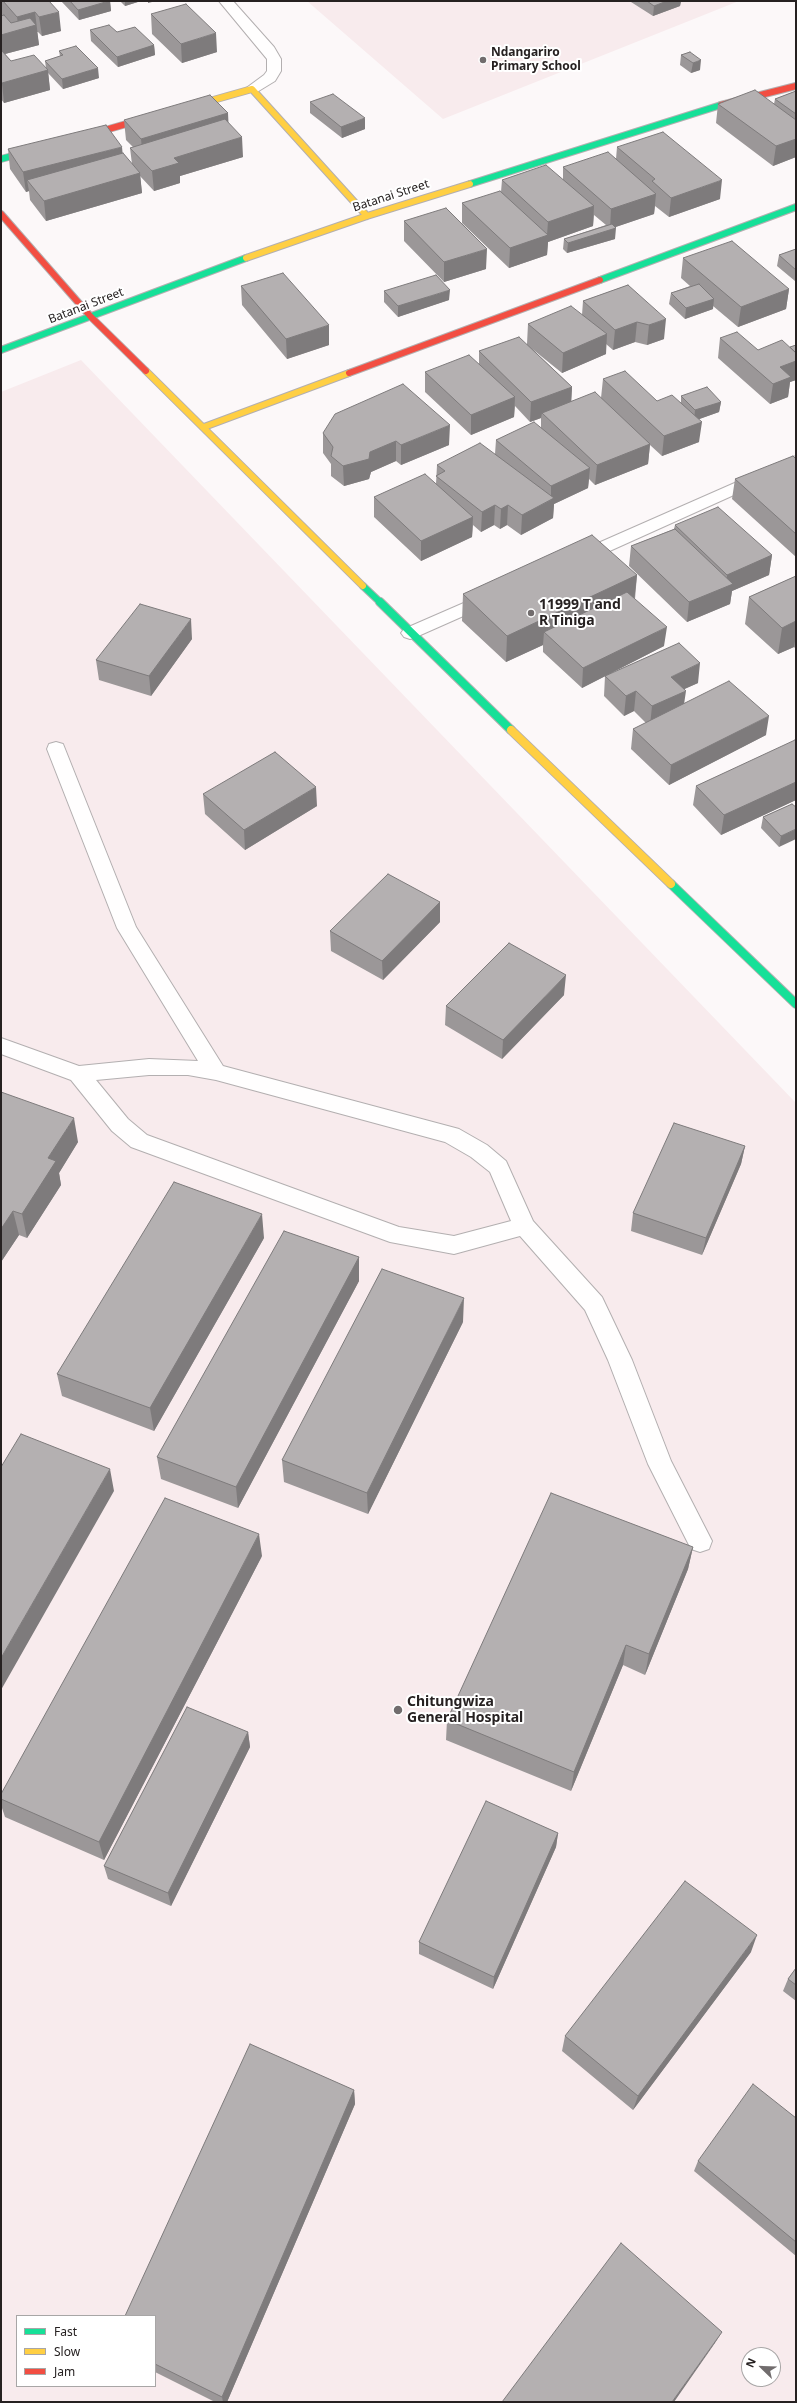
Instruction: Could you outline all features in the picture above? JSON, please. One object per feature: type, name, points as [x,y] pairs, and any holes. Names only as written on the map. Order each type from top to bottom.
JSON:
[{"type":"street","points":[[176,110],[252,89],[270,78],[274,71],[274,59],[269,50],[226,1]]},
{"type":"street","name":"Batanai Street","points":[[1,350],[238,261],[366,216],[745,97],[796,86]]},
{"type":"street","points":[[252,89],[366,216]]},
{"type":"street","points":[[69,140],[161,114]]},
{"type":"street","points":[[1,159],[47,146]]},
{"type":"street","points":[[204,427],[796,207]]},
{"type":"street","points":[[1,214],[91,317],[204,427],[410,633],[796,1004]]},
{"type":"street","points":[[563,565],[796,461]]},
{"type":"street","points":[[410,633],[505,591]]},
{"type":"street","points":[[56,749],[127,928],[216,1072]]},
{"type":"street","points":[[1,1046],[78,1074],[149,1067],[188,1066],[216,1072],[451,1135],[479,1151],[498,1167],[524,1226],[594,1304],[620,1360],[660,1464],[700,1542]]},
{"type":"street","points":[[78,1074],[120,1125],[139,1141],[398,1236],[454,1245],[524,1226]]},
{"type":"shaded area","name":"Ndangariro Primary School","points":[[307,1],[739,1],[443,119]]},
{"type":"shaded area","name":"Chitungwiza General Hospital","points":[[81,360],[796,1103],[796,2402],[1,2402],[1,392]]},
{"type":"building","points":[[3,1],[49,1],[59,12],[39,17],[35,12],[17,17]]},
{"type":"building","points":[[70,1],[109,1],[78,10]]},
{"type":"building","points":[[647,1],[667,1],[654,6]]},
{"type":"building","points":[[186,4],[216,33],[181,44],[151,14]]},
{"type":"building","points":[[4,15],[11,23],[30,18],[36,25],[1,35],[1,16]]},
{"type":"building","points":[[109,25],[117,32],[135,27],[154,45],[117,57],[90,30]]},
{"type":"building","points":[[76,46],[98,68],[62,79],[45,61],[63,55],[59,51]]},
{"type":"building","points":[[1,51],[11,61],[34,55],[48,70],[1,83]]},
{"type":"building","points":[[690,52],[701,60],[693,63],[681,55]]},
{"type":"building","points":[[755,90],[796,120],[796,139],[776,146],[718,104]]},
{"type":"building","points":[[796,91],[796,114],[775,99]]},
{"type":"building","points":[[333,94],[365,118],[341,127],[310,102]]},
{"type":"building","points":[[210,95],[228,113],[141,139],[124,120]]},
{"type":"building","points":[[225,119],[242,137],[174,158],[179,163],[152,171],[130,148]]},
{"type":"building","points":[[106,125],[122,147],[23,172],[8,149]]},
{"type":"building","points":[[663,132],[722,180],[671,198],[652,181],[655,179],[617,147]]},
{"type":"building","points":[[608,152],[656,194],[611,209],[563,167]]},
{"type":"building","points":[[123,153],[140,173],[44,201],[27,180]]},
{"type":"building","points":[[546,165],[594,206],[548,222],[502,180]]},
{"type":"building","points":[[500,191],[548,235],[510,248],[462,203]]},
{"type":"building","points":[[446,208],[487,249],[444,262],[404,221]]},
{"type":"building","points":[[612,224],[616,228],[568,243],[564,239]]},
{"type":"building","points":[[732,241],[789,289],[741,307],[683,258]]},
{"type":"building","points":[[796,249],[796,270],[779,255]]},
{"type":"building","points":[[283,273],[329,325],[286,339],[241,286]]},
{"type":"building","points":[[436,275],[450,290],[398,306],[384,291]]},
{"type":"building","points":[[699,284],[714,299],[686,308],[671,293]]},
{"type":"building","points":[[628,285],[666,319],[649,325],[637,322],[615,330],[583,301]]},
{"type":"building","points":[[571,306],[607,334],[563,353],[528,324]]},
{"type":"building","points":[[737,332],[758,350],[782,340],[796,353],[796,361],[780,367],[791,377],[773,384],[720,338]]},
{"type":"building","points":[[519,337],[572,387],[531,402],[479,351]]},
{"type":"building","points":[[796,345],[796,353],[790,347]]},
{"type":"building","points":[[469,355],[515,397],[471,415],[425,372]]},
{"type":"building","points":[[625,371],[657,401],[672,395],[702,422],[664,436],[603,379]]},
{"type":"building","points":[[403,384],[450,425],[401,445],[396,441],[370,452],[369,459],[343,466],[331,456],[333,447],[323,433],[335,414]]},
{"type":"building","points":[[707,387],[721,402],[695,410],[681,396]]},
{"type":"building","points":[[595,392],[650,444],[597,465],[542,413]]},
{"type":"building","points":[[534,422],[590,468],[551,486],[496,440]]},
{"type":"building","points":[[480,443],[554,498],[522,515],[508,505],[501,509],[495,505],[482,512],[436,476],[445,471],[437,465]]},
{"type":"building","points":[[793,456],[796,459],[796,534],[735,479]]},
{"type":"building","points":[[425,474],[473,517],[421,541],[374,497]]},
{"type":"building","points":[[718,507],[772,555],[727,575],[675,525]]},
{"type":"building","points":[[675,529],[733,584],[689,602],[631,546]]},
{"type":"building","points":[[592,535],[637,575],[507,636],[463,594]]},
{"type":"building","points":[[796,576],[796,621],[782,628],[749,597]]},
{"type":"building","points":[[627,592],[667,627],[583,668],[544,632]]},
{"type":"building","points":[[140,604],[191,619],[149,676],[96,660]]},
{"type":"building","points":[[679,643],[700,663],[671,677],[686,691],[652,706],[636,691],[626,696],[605,676]]},
{"type":"building","points":[[729,681],[769,716],[671,765],[633,729]]},
{"type":"building","points":[[795,740],[796,782],[724,815],[696,786]]},
{"type":"building","points":[[275,752],[316,787],[244,830],[203,794]]},
{"type":"building","points":[[792,804],[796,807],[796,829],[781,836],[763,817]]},
{"type":"building","points":[[388,874],[440,902],[382,961],[330,931]]},
{"type":"building","points":[[509,943],[566,975],[503,1040],[446,1006]]},
{"type":"building","points":[[1,1092],[74,1118],[48,1158],[56,1161],[22,1214],[13,1211],[1,1229]]},
{"type":"building","points":[[674,1123],[745,1146],[706,1238],[633,1213]]},
{"type":"building","points":[[174,1182],[262,1214],[150,1408],[57,1374]]},
{"type":"building","points":[[284,1231],[359,1257],[236,1487],[157,1457]]},
{"type":"building","points":[[382,1269],[464,1298],[367,1493],[282,1460]]},
{"type":"building","points":[[21,1434],[110,1469],[1,1658],[1,1467]]},
{"type":"building","points":[[551,1493],[693,1547],[649,1654],[626,1645],[574,1772],[447,1720]]},
{"type":"building","points":[[165,1498],[259,1534],[99,1842],[1,1799],[1,1794]]},
{"type":"building","points":[[187,1707],[248,1732],[168,1893],[104,1866]]},
{"type":"building","points":[[486,1801],[558,1833],[494,1977],[419,1942]]},
{"type":"building","points":[[685,1881],[757,1935],[638,2096],[565,2036]]},
{"type":"building","points":[[796,1968],[796,1985],[788,1979]]},
{"type":"building","points":[[250,2044],[354,2090],[222,2397],[156,2364],[156,2315],[125,2315]]},
{"type":"building","points":[[753,2084],[796,2118],[796,2242],[698,2161]]},
{"type":"building","points":[[621,2243],[722,2332],[672,2402],[502,2402]]},
{"type":"traffic: fast","points":[[470,184],[721,105]]},
{"type":"traffic: fast","points":[[1,159],[38,149]]},
{"type":"traffic: fast","points":[[600,280],[796,207]]},
{"type":"traffic: fast","points":[[1,350],[246,258]]},
{"type":"traffic: fast","points":[[363,586],[511,730]]},
{"type":"traffic: fast","points":[[671,884],[796,1004]]},
{"type":"traffic: slow","points":[[185,108],[252,89],[367,216]]},
{"type":"traffic: slow","points":[[246,258],[367,216],[470,184]]},
{"type":"traffic: slow","points":[[146,371],[363,586]]},
{"type":"traffic: slow","points":[[204,427],[349,373]]},
{"type":"traffic: slow","points":[[511,730],[671,884]]},
{"type":"traffic: jam","points":[[721,105],[796,86]]},
{"type":"traffic: jam","points":[[81,137],[154,116]]},
{"type":"traffic: jam","points":[[1,214],[91,317],[146,371]]},
{"type":"traffic: jam","points":[[349,373],[600,280]]},
{"type":"place","name":"Ndangariro Primary School","points":[[483,60]]},
{"type":"place","name":"11999 T and R Tiniga","points":[[531,613]]},
{"type":"place","name":"Chitungwiza General Hospital","points":[[398,1710]]}]
